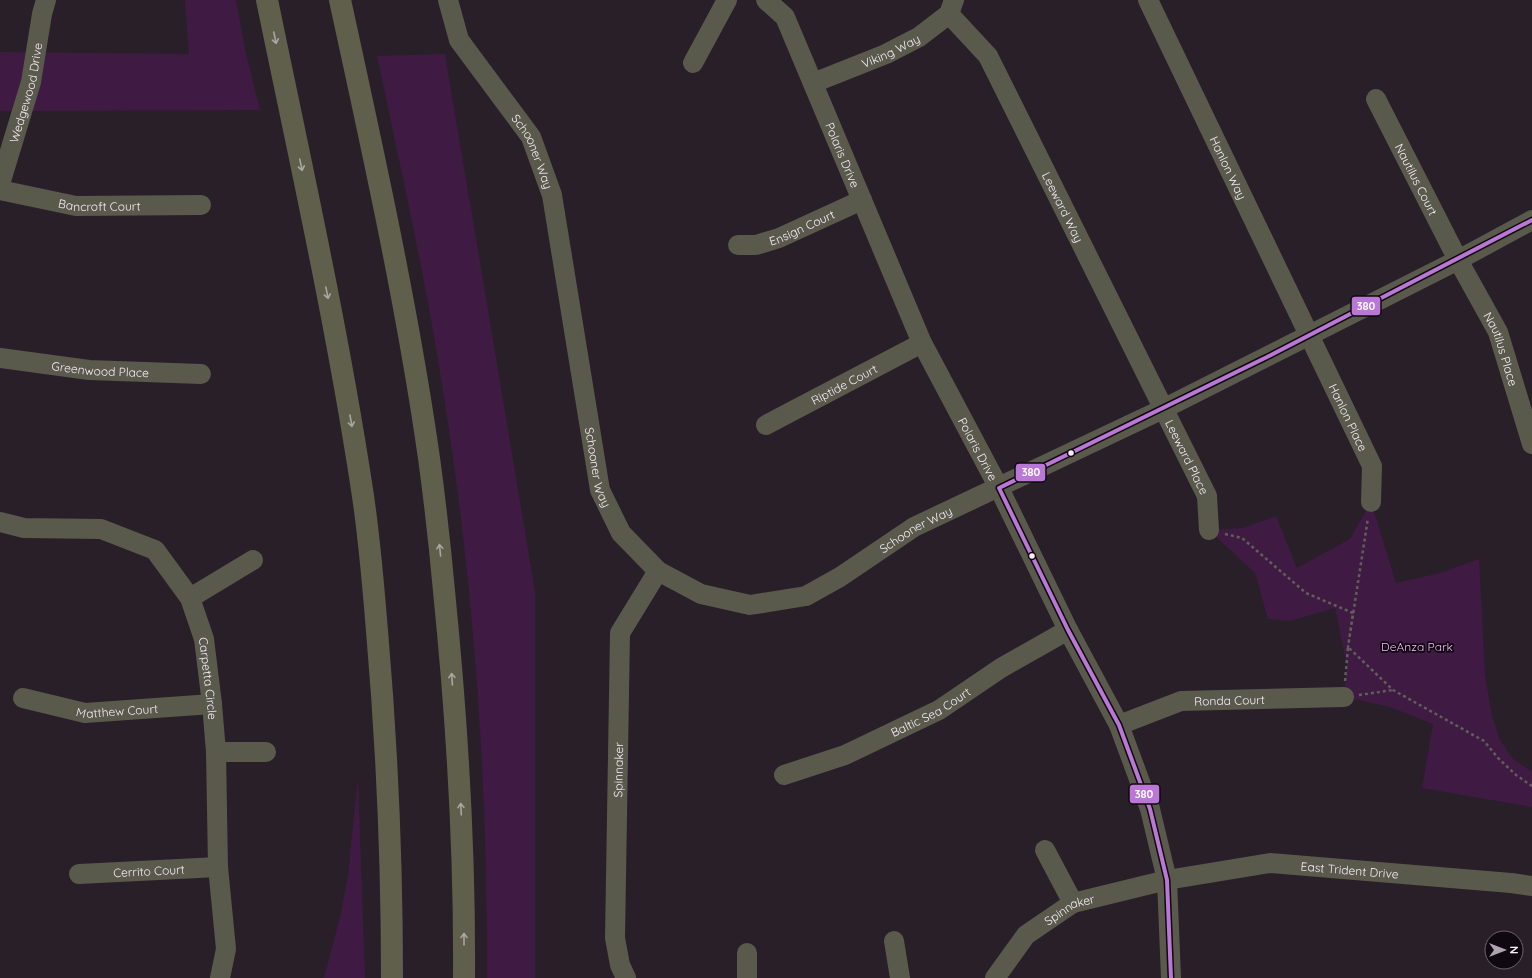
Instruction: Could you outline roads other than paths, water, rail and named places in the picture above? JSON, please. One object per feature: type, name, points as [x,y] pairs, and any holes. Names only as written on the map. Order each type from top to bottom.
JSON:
[{"type":"highway","points":[[267,0],[328,296],[362,484],[372,574],[386,753],[390,846],[392,978]]},
{"type":"highway","points":[[340,0],[400,290],[416,373],[430,460],[450,650],[457,743],[462,834],[464,978]]},
{"type":"street","name":"Wedgewood Drive","points":[[0,184],[31,82],[42,14],[46,0]]},
{"type":"street","name":"Schooner Way","points":[[448,0],[459,40],[531,137],[552,194],[600,490],[620,533],[658,571],[701,594],[750,605],[806,596],[840,577],[914,528],[1163,409],[1310,336],[1532,220]]},
{"type":"street","points":[[693,63],[727,0]]},
{"type":"street","name":"Polaris Drive","points":[[766,0],[785,17],[922,343],[999,488],[1068,630],[1119,725],[1150,809],[1167,880],[1172,978]]},
{"type":"street","name":"Hanlon Way","points":[[1148,0],[1310,336]]},
{"type":"street","name":"Viking Way","points":[[813,83],[886,54],[919,37],[951,7]]},
{"type":"street","name":"Leeward Way","points":[[951,7],[988,56],[1163,409]]},
{"type":"street","name":"Nautilus Court","points":[[1376,98],[1458,260]]},
{"type":"street","name":"Bancroft Court","points":[[0,190],[76,206],[201,205]]},
{"type":"street","name":"Ensign Court","points":[[738,245],[756,245],[779,238],[862,200]]},
{"type":"street","name":"Nautilus Place","points":[[1458,260],[1498,332],[1532,444]]},
{"type":"street","name":"Hanlon Place","points":[[1310,336],[1372,466],[1371,502]]},
{"type":"street","name":"Riptide Court","points":[[766,425],[922,343]]},
{"type":"street","name":"Greenwood Place","points":[[0,358],[89,370],[201,374]]},
{"type":"street","name":"Leeward Place","points":[[1163,409],[1207,496],[1209,530]]},
{"type":"street","name":"Carpetta Circle","points":[[0,522],[24,528],[101,529],[155,550],[190,598],[204,639],[216,752],[218,868],[226,949],[220,978]]},
{"type":"street","points":[[190,598],[253,560]]},
{"type":"street","name":"Spinnaker","points":[[626,978],[620,965],[615,938],[620,633],[658,571]]},
{"type":"street","name":"Baltic Sea Court","points":[[784,775],[845,755],[939,710],[1001,668],[1068,630]]},
{"type":"street","name":"Matthew Court","points":[[23,698],[85,713],[212,704]]},
{"type":"street","name":"Ronda Court","points":[[1119,725],[1182,701],[1344,698]]},
{"type":"street","points":[[216,752],[266,752]]},
{"type":"street","points":[[1045,850],[1073,903]]},
{"type":"street","name":"East Trident Drive","points":[[1167,880],[1270,863],[1532,886]]},
{"type":"street","name":"Cerrito Court","points":[[79,874],[218,868]]},
{"type":"street","name":"Spinnaker","points":[[995,978],[1026,935],[1073,903],[1167,880]]},
{"type":"street","points":[[894,941],[900,978]]},
{"type":"street","points":[[747,953],[747,978]]},
{"type":"park label","name":"DeAnza Park","points":[[1417,646]]}]
